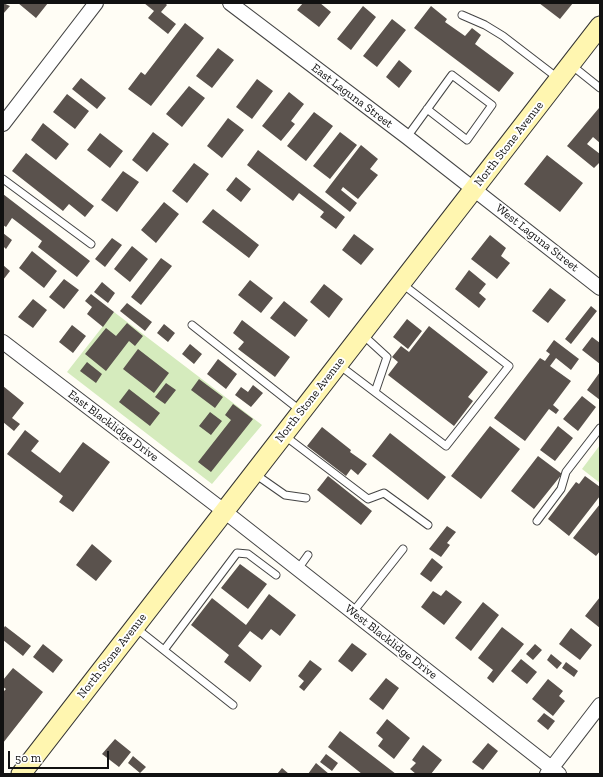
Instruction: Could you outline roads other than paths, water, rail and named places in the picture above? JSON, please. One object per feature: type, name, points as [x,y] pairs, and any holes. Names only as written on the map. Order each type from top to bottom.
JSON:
[{"type":"main road","name":"North Stone Avenue","points":[[21,774],[134,626],[600,26]]},
{"type":"street","points":[[3,124],[96,3]]},
{"type":"street","name":"East Laguna Street","points":[[230,3],[407,136],[474,189]]},
{"type":"street","name":"West Laguna Street","points":[[474,189],[600,288]]},
{"type":"street","name":"East Blacklidge Drive","points":[[3,342],[224,511]]},
{"type":"street","name":"West Blacklidge Drive","points":[[224,511],[353,612],[552,772]]},
{"type":"street","points":[[552,772],[600,705]]},
{"type":"lane","points":[[462,15],[485,25],[565,72],[600,88]]},
{"type":"lane","points":[[407,136],[452,75],[492,105],[467,140],[427,109]]},
{"type":"lane","points":[[3,179],[91,244]]},
{"type":"lane","points":[[338,364],[446,446],[509,366],[401,283]]},
{"type":"lane","points":[[192,325],[301,411]]},
{"type":"lane","points":[[361,334],[387,357],[375,392]]},
{"type":"lane","points":[[537,520],[561,489],[566,472],[600,428]]},
{"type":"lane","points":[[283,434],[368,499],[384,493],[428,524]]},
{"type":"lane","points":[[254,472],[285,495],[306,498]]},
{"type":"lane","points":[[353,612],[403,550]]},
{"type":"lane","points":[[164,650],[237,553],[248,554],[276,575]]},
{"type":"lane","points":[[298,569],[308,556]]},
{"type":"lane","points":[[134,626],[233,705]]}]
